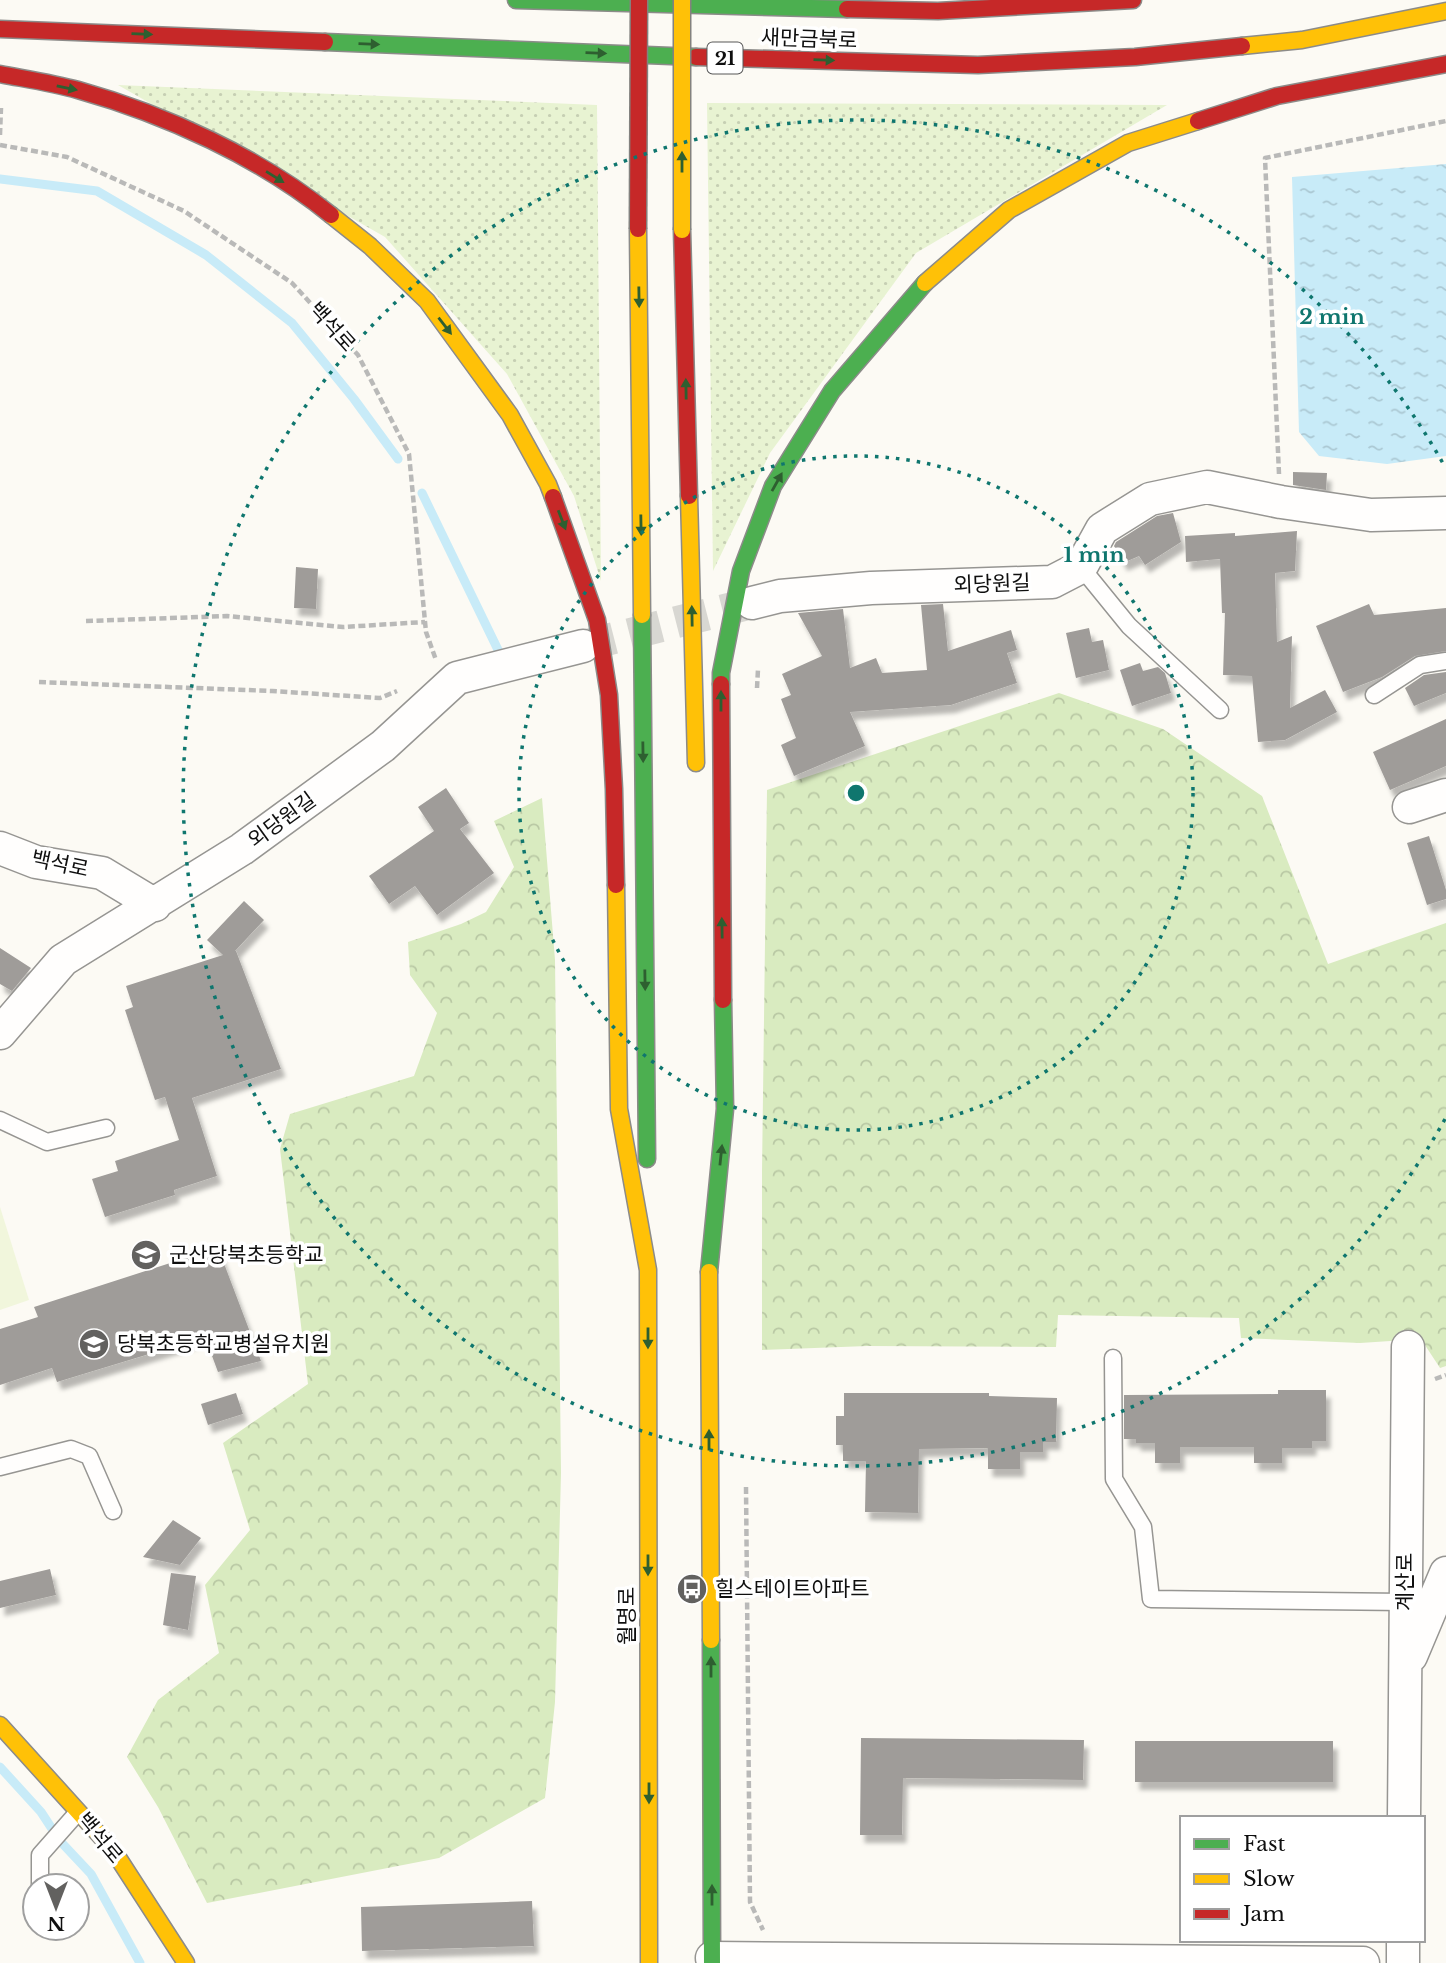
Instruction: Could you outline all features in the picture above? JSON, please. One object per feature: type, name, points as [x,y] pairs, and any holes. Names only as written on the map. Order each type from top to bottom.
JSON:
[{"type":"main road","name":"새만금북로","points":[[516,0],[938,11],[1133,0]]},
{"type":"main road","points":[[639,0],[638,229],[648,1270]]},
{"type":"main road","points":[[682,0],[682,230],[696,786]]},
{"type":"main road","name":"새만금북로","points":[[0,29],[695,57],[978,65],[1135,57],[1302,40],[1446,11]]},
{"type":"main road","points":[[709,1272],[725,1109],[721,842],[722,673],[741,570],[774,486],[832,391],[922,286],[1009,210],[1128,143],[1277,96],[1446,64]]},
{"type":"main road","points":[[0,74],[77,90],[146,112],[240,155],[314,201],[370,246],[426,301],[510,415],[548,484],[597,620],[609,695],[614,789],[619,1109],[648,1270]]},
{"type":"main road","points":[[705,1147],[709,1272],[712,1960]]},
{"type":"main road","name":"월명로","points":[[648,1270],[649,1963]]},
{"type":"main road","name":"백석로","points":[[0,1725],[113,1850],[186,1963]]},
{"type":"street","points":[[1081,567],[1102,529],[1150,499],[1207,487],[1280,502],[1371,514],[1446,513]]},
{"type":"street","name":"외당원길","points":[[752,603],[780,596],[871,588],[1052,582],[1081,567]]},
{"type":"street","name":"외당원길","points":[[0,1033],[63,960],[243,849],[383,746],[457,678],[583,646]]},
{"type":"street","points":[[1409,807],[1446,795]]},
{"type":"street","name":"백석로","points":[[0,848],[36,862],[102,873],[155,905]]},
{"type":"street","name":"계산로","points":[[1404,1816],[1408,1347]]},
{"type":"street","points":[[1405,1670],[1446,1573]]},
{"type":"street","points":[[1403,1942],[1403,1963]]},
{"type":"street","points":[[712,1960],[1363,1963]]},
{"type":"lane","points":[[1081,567],[1129,626],[1220,710]]},
{"type":"lane","points":[[1374,695],[1420,665],[1446,661]]},
{"type":"lane","points":[[0,1120],[47,1142],[106,1128]]},
{"type":"lane","points":[[1113,1358],[1114,1479],[1143,1527],[1152,1599],[1405,1602]]},
{"type":"lane","points":[[0,1467],[71,1449],[89,1456],[113,1511]]},
{"type":"lane","points":[[40,1872],[40,1854],[78,1811]]},
{"type":"path","points":[[0,135],[1,103]]},
{"type":"path","points":[[1280,502],[1265,158],[1446,121]]},
{"type":"path","name":"백석로","points":[[0,145],[67,157],[184,211],[292,283],[358,355],[410,454],[426,632],[445,688]]},
{"type":"path","points":[[86,621],[227,616],[343,627],[425,622]]},
{"type":"path","points":[[39,682],[380,698],[404,688]]},
{"type":"path","points":[[746,1483],[750,1902],[778,1959]]},
{"type":"green space","points":[[118,85],[597,105],[601,581],[574,496],[507,374],[385,237]]},
{"type":"green space","points":[[707,103],[1167,105],[916,253],[770,453],[713,571]]},
{"type":"green space","points":[[1059,693],[1163,729],[1262,796],[1328,964],[1446,923],[1446,1366],[1440,1368],[1421,1339],[1360,1343],[1241,1338],[1239,1318],[1058,1315],[1056,1347],[867,1346],[762,1350],[767,790]]},
{"type":"green space","points":[[542,798],[555,960],[561,1473],[555,1702],[545,1798],[439,1858],[207,1903],[158,1807],[127,1757],[158,1700],[219,1653],[205,1585],[250,1530],[223,1443],[308,1384],[280,1149],[290,1114],[414,1076],[437,1013],[410,975],[408,942],[461,924],[486,912],[514,867],[494,821]]},
{"type":"green space","points":[[0,1207],[29,1300],[0,1310]]},
{"type":"water","points":[[1446,164],[1446,456],[1387,464],[1319,456],[1299,432],[1292,177]]},
{"type":"building","points":[[1293,472],[1327,473],[1326,490],[1293,485]]},
{"type":"building","points":[[1173,513],[1181,542],[1145,565],[1139,556],[1123,563],[1114,546],[1116,542],[1157,516]]},
{"type":"building","points":[[1297,531],[1295,571],[1275,573],[1277,642],[1292,636],[1290,708],[1325,690],[1337,712],[1285,740],[1258,742],[1252,676],[1223,675],[1225,613],[1222,613],[1220,559],[1186,562],[1185,536],[1235,533],[1235,536]]},
{"type":"building","points":[[296,567],[318,569],[316,609],[294,608]]},
{"type":"building","points":[[943,604],[948,651],[1011,630],[1017,650],[1007,653],[1017,683],[951,705],[850,712],[865,746],[794,776],[781,745],[796,738],[781,699],[791,695],[782,674],[822,656],[798,613],[843,609],[850,668],[876,658],[882,673],[927,670],[921,605]]},
{"type":"building","points":[[1369,604],[1374,615],[1446,608],[1446,651],[1415,656],[1382,677],[1343,692],[1316,626]]},
{"type":"building","points":[[1089,628],[1092,642],[1103,640],[1109,670],[1076,678],[1066,633]]},
{"type":"building","points":[[1140,663],[1143,671],[1158,667],[1165,673],[1171,693],[1132,706],[1120,670]]},
{"type":"building","points":[[1446,672],[1446,693],[1414,706],[1405,688],[1424,675]]},
{"type":"building","points":[[1446,719],[1446,766],[1390,790],[1373,752]]},
{"type":"building","points":[[446,788],[469,823],[460,829],[494,873],[437,915],[415,886],[389,904],[369,876],[434,831],[418,807]]},
{"type":"building","points":[[1429,836],[1446,890],[1446,899],[1427,905],[1407,843]]},
{"type":"building","points":[[244,901],[264,920],[235,951],[281,1069],[192,1098],[217,1176],[174,1190],[175,1195],[105,1217],[92,1179],[118,1171],[115,1161],[179,1140],[165,1097],[155,1100],[125,1010],[133,1007],[126,986],[223,955],[207,940]]},
{"type":"building","points":[[0,948],[31,968],[12,991],[0,984]]},
{"type":"building","points":[[220,1253],[261,1361],[218,1372],[205,1337],[57,1382],[52,1368],[0,1385],[0,1329],[38,1317],[34,1307],[195,1255],[197,1261]]},
{"type":"building","points":[[1278,1390],[1326,1390],[1326,1441],[1312,1441],[1312,1448],[1282,1448],[1282,1463],[1254,1463],[1254,1447],[1180,1447],[1180,1463],[1155,1463],[1155,1443],[1136,1443],[1136,1439],[1124,1439],[1124,1395],[1278,1394]]},
{"type":"building","points":[[236,1393],[243,1414],[208,1425],[201,1404]]},
{"type":"building","points":[[844,1393],[989,1393],[989,1396],[1057,1398],[1056,1442],[1043,1442],[1043,1452],[1020,1452],[1020,1469],[988,1469],[988,1448],[919,1449],[918,1513],[865,1512],[866,1461],[843,1461],[843,1445],[836,1445],[836,1416],[844,1416]]},
{"type":"building","points":[[173,1520],[201,1538],[180,1565],[143,1557]]},
{"type":"building","points":[[50,1569],[56,1595],[0,1608],[0,1581]]},
{"type":"building","points":[[171,1573],[196,1576],[188,1630],[163,1625]]},
{"type":"building","points":[[861,1738],[1084,1740],[1083,1780],[903,1778],[902,1835],[860,1835]]},
{"type":"building","points":[[1135,1741],[1333,1741],[1333,1782],[1135,1782]]},
{"type":"building","points":[[532,1901],[534,1946],[362,1951],[361,1907]]},
{"type":"waterway","points":[[0,179],[97,191],[206,255],[292,323],[354,399],[398,459]]},
{"type":"waterway","points":[[422,493],[501,656]]},
{"type":"waterway","points":[[0,1767],[41,1812],[60,1841],[91,1874],[140,1963]]},
{"type":"tunnel","points":[[583,646],[752,603]]},
{"type":"traffic: fast","points":[[516,0],[847,9]]},
{"type":"traffic: fast","points":[[325,42],[696,57]]},
{"type":"traffic: fast","points":[[721,684],[741,571],[773,486],[832,391],[925,283]]},
{"type":"traffic: fast","points":[[642,615],[647,1159]]},
{"type":"traffic: fast","points":[[709,1272],[725,1109],[723,1000]]},
{"type":"traffic: fast","points":[[711,1640],[712,1963]]},
{"type":"traffic: slow","points":[[682,0],[682,230]]},
{"type":"traffic: slow","points":[[1242,46],[1302,40],[1446,11]]},
{"type":"traffic: slow","points":[[925,283],[1009,210],[1128,143],[1198,121]]},
{"type":"traffic: slow","points":[[331,215],[370,246],[427,301],[510,415],[553,497]]},
{"type":"traffic: slow","points":[[638,229],[642,615]]},
{"type":"traffic: slow","points":[[689,496],[696,763]]},
{"type":"traffic: slow","points":[[616,885],[619,1109],[648,1270]]},
{"type":"traffic: slow","points":[[648,1270],[649,1963]]},
{"type":"traffic: slow","points":[[709,1272],[711,1640]]},
{"type":"traffic: slow","points":[[0,1725],[113,1850],[186,1963]]},
{"type":"traffic: jam","points":[[638,229],[639,0]]},
{"type":"traffic: jam","points":[[847,9],[938,11],[1133,0]]},
{"type":"traffic: jam","points":[[0,29],[325,42]]},
{"type":"traffic: jam","points":[[696,57],[978,65],[1135,57],[1242,46]]},
{"type":"traffic: jam","points":[[1198,121],[1277,96],[1446,64]]},
{"type":"traffic: jam","points":[[0,74],[78,90],[178,125],[274,175],[331,215]]},
{"type":"traffic: jam","points":[[682,230],[689,496]]},
{"type":"traffic: jam","points":[[553,497],[597,620],[609,695],[616,885]]},
{"type":"traffic: jam","points":[[721,684],[723,1000]]},
{"type":"place","name":"군산당북초등학교","points":[[146,1255]]},
{"type":"place","name":"당북초등학교병설유치원","points":[[94,1344]]},
{"type":"place","name":"힐스테이트아파트","points":[[692,1589]]}]
